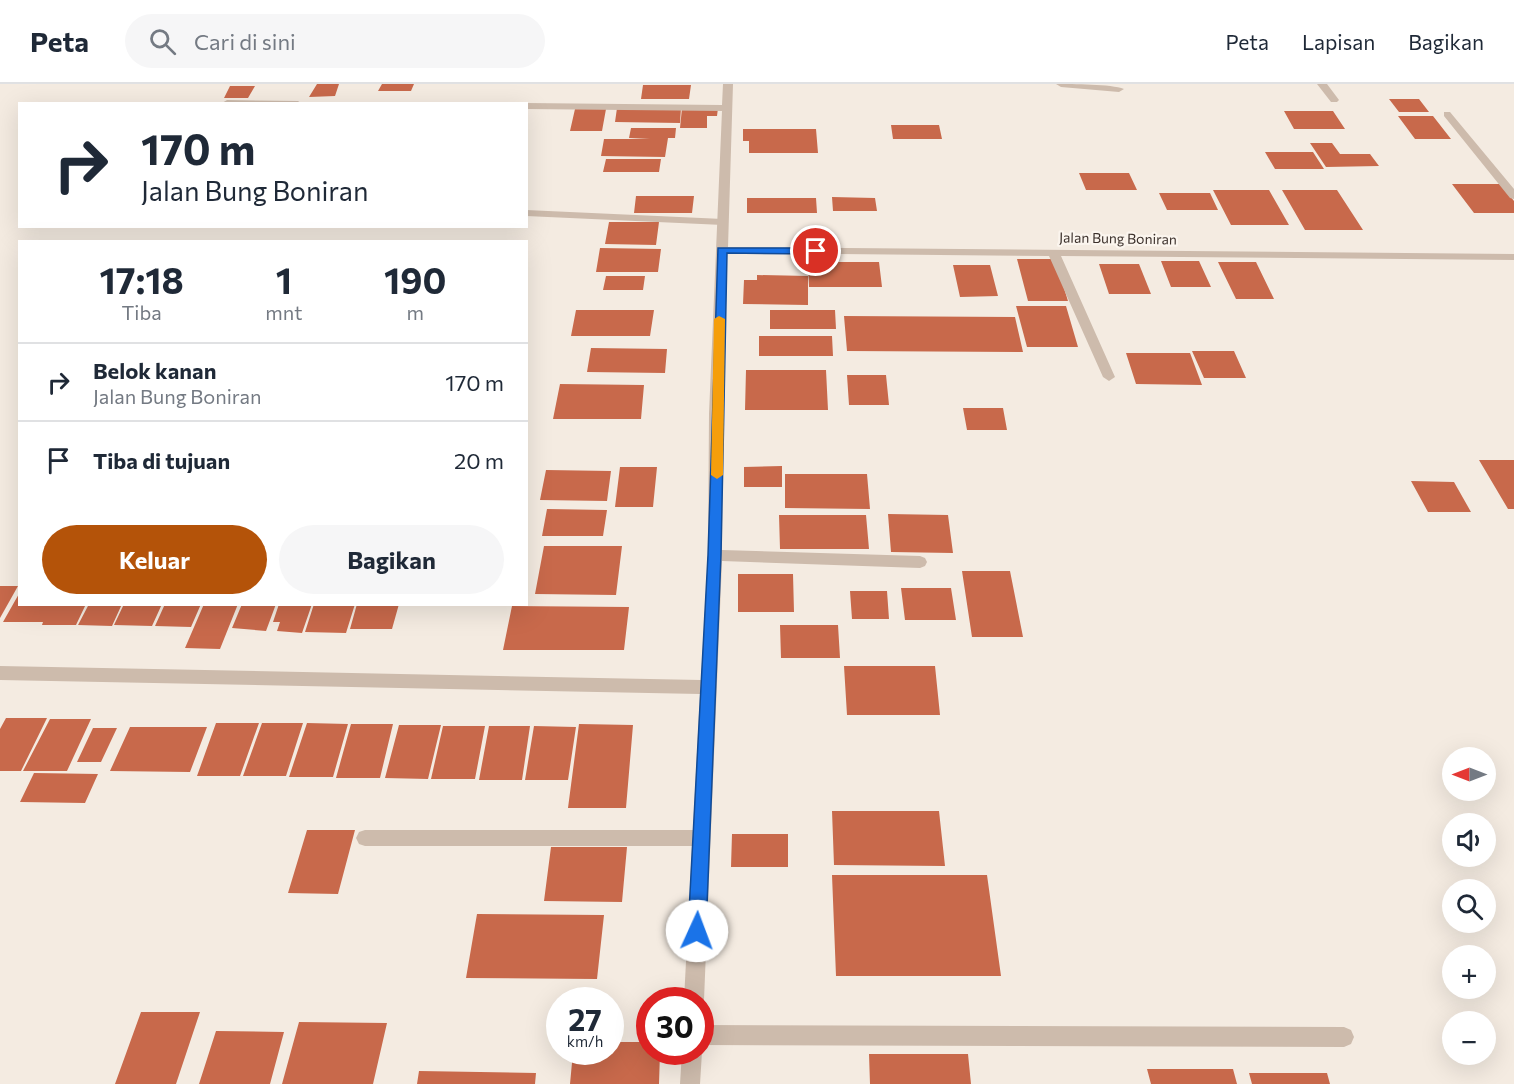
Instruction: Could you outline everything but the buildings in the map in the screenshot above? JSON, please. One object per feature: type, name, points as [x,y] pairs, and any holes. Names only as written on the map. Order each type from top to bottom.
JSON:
[{"type":"street","points":[[695,987],[715,555],[716,414],[728,84]]},
{"type":"street","points":[[1061,84],[1119,89]]},
{"type":"street","points":[[1322,84],[1334,100]]},
{"type":"street","points":[[528,106],[727,108]]},
{"type":"street","points":[[1447,114],[1514,196]]},
{"type":"street","points":[[528,213],[723,222]]},
{"type":"street","name":"Jalan Bung Boniran","points":[[722,250],[1514,256]]},
{"type":"street","points":[[1053,252],[1109,377]]},
{"type":"street","points":[[715,555],[920,562]]},
{"type":"street","points":[[0,673],[708,687]]},
{"type":"street","points":[[365,838],[701,838]]},
{"type":"street","points":[[714,1035],[1344,1037]]},
{"type":"street","points":[[690,1084],[691,1065]]},
{"type":"slow traffic","points":[[717,475],[719,319]]},
{"type":"route","points":[[697,931],[715,555],[716,414],[722,250],[816,251]]}]
